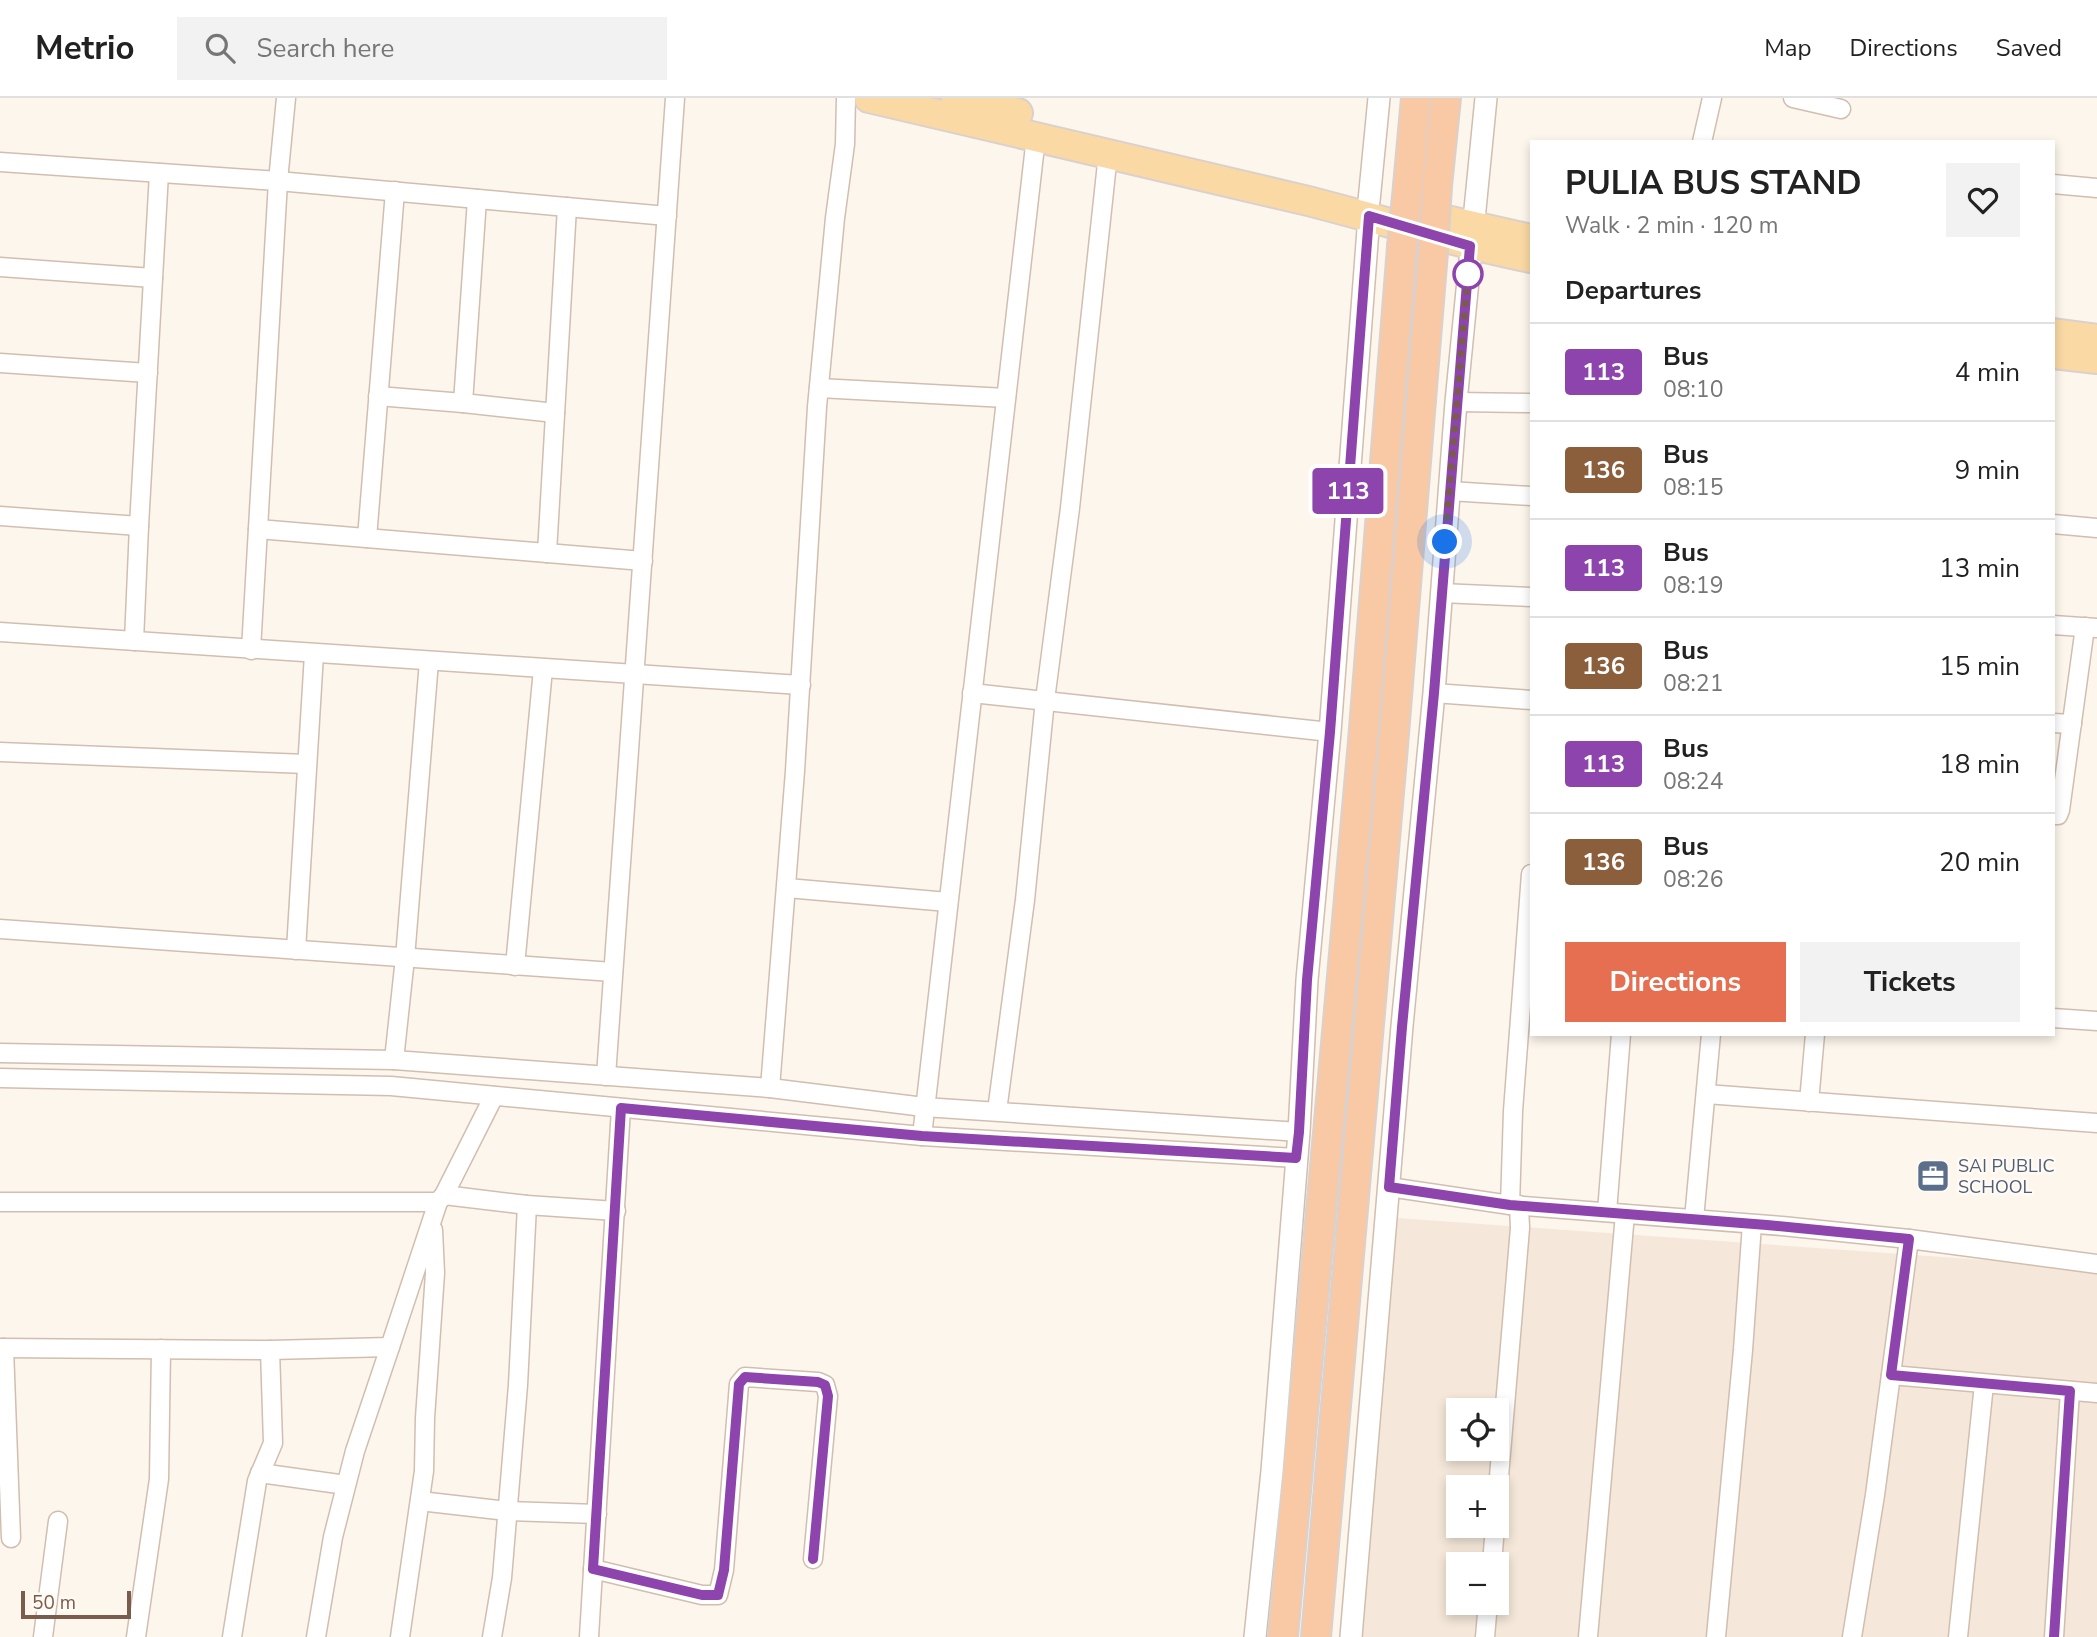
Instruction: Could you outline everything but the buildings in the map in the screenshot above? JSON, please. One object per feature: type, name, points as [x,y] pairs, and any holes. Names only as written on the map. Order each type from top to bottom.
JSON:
[{"type":"highway","points":[[1283,1637],[1359,782],[1416,98]]},
{"type":"highway","points":[[1316,1637],[1446,98]]},
{"type":"main road","points":[[869,98],[1108,154],[1369,209]]},
{"type":"main road","points":[[956,98],[1471,236],[1530,258]]},
{"type":"main road","points":[[1471,236],[1530,239]]},
{"type":"main road","points":[[2055,333],[2097,339]]},
{"type":"main road","points":[[2055,354],[2097,359]]},
{"type":"street","points":[[251,650],[278,181],[286,98]]},
{"type":"street","points":[[606,1076],[675,98]]},
{"type":"street","points":[[770,1088],[787,888],[819,388],[835,218],[845,144],[846,98]]},
{"type":"street","points":[[1255,1637],[1272,1471],[1299,1132],[1307,980],[1330,732],[1379,98]]},
{"type":"street","points":[[1351,1637],[1402,1027],[1434,693],[1456,402],[1486,98]]},
{"type":"street","points":[[1702,140],[1713,98]]},
{"type":"street","points":[[1793,98],[1841,109]]},
{"type":"street","points":[[922,1136],[1036,137]]},
{"type":"street","points":[[997,1111],[1025,900],[1045,700],[1072,494],[1108,154]]},
{"type":"street","points":[[0,162],[278,181],[667,216]]},
{"type":"street","points":[[134,641],[159,173]]},
{"type":"street","points":[[2055,184],[2097,188]]},
{"type":"street","points":[[367,538],[395,191]]},
{"type":"street","points":[[463,403],[477,199]]},
{"type":"street","points":[[547,554],[567,207]]},
{"type":"street","points":[[0,267],[153,278]]},
{"type":"street","points":[[0,363],[148,373]]},
{"type":"street","points":[[819,388],[1006,398]]},
{"type":"street","points":[[379,396],[555,413]]},
{"type":"street","points":[[1456,402],[1530,403]]},
{"type":"street","points":[[1449,491],[1530,496]]},
{"type":"street","points":[[0,516],[139,526]]},
{"type":"street","points":[[2055,524],[2097,528]]},
{"type":"street","points":[[258,529],[643,561]]},
{"type":"street","points":[[1441,593],[1530,597]]},
{"type":"street","points":[[2055,625],[2091,628],[2072,724],[2060,810],[2058,815],[2055,815]]},
{"type":"street","points":[[0,632],[801,685]]},
{"type":"street","points":[[296,950],[314,654]]},
{"type":"street","points":[[394,1060],[429,661]]},
{"type":"street","points":[[515,966],[543,669]]},
{"type":"street","points":[[972,693],[1330,732]]},
{"type":"street","points":[[1434,693],[1530,701]]},
{"type":"street","points":[[2055,723],[2072,724]]},
{"type":"street","points":[[0,752],[307,764]]},
{"type":"street","points":[[1499,1475],[1520,1228],[1515,1205],[1513,1111],[1530,887]]},
{"type":"street","points":[[787,888],[948,902]]},
{"type":"street","points":[[0,929],[613,972]]},
{"type":"street","points":[[2055,1018],[2097,1021]]},
{"type":"street","points":[[1587,1637],[1616,1213],[1621,1036]]},
{"type":"street","points":[[1693,1219],[1711,1036]]},
{"type":"street","points":[[1810,1102],[1815,1036]]},
{"type":"street","points":[[0,1053],[394,1060],[770,1088],[924,1107],[1299,1132]]},
{"type":"street","points":[[0,1078],[391,1086],[922,1136],[1296,1158]]},
{"type":"street","points":[[1706,1094],[2097,1123]]},
{"type":"street","points":[[316,1637],[333,1537],[355,1451],[432,1219],[494,1096]]},
{"type":"street","points":[[589,1637],[621,1108]]},
{"type":"street","points":[[1389,1187],[1515,1205],[1909,1239],[2097,1264]]},
{"type":"street","points":[[0,1202],[441,1198],[616,1211]]},
{"type":"street","points":[[492,1637],[502,1578],[518,1385],[527,1205]]},
{"type":"street","points":[[400,1637],[424,1471],[435,1273],[432,1219]]},
{"type":"street","points":[[1716,1637],[1752,1224]]},
{"type":"street","points":[[1852,1637],[1875,1495],[1909,1239]]},
{"type":"street","points":[[11,1538],[2,1348],[270,1350],[390,1347]]},
{"type":"street","points":[[136,1637],[159,1479],[161,1349]]},
{"type":"street","points":[[232,1637],[257,1481],[273,1443],[270,1350]]},
{"type":"street","points":[[1891,1375],[2097,1394]]},
{"type":"street","points":[[593,1569],[702,1595],[718,1595],[724,1570],[739,1384],[745,1377],[818,1382],[825,1385],[828,1396],[813,1559]]},
{"type":"street","points":[[1958,1637],[1984,1384]]},
{"type":"street","points":[[2054,1637],[2070,1391]]},
{"type":"street","points":[[260,1472],[346,1485]]},
{"type":"street","points":[[420,1501],[507,1510],[597,1514]]},
{"type":"street","points":[[43,1637],[58,1521]]},
{"type":"street","points":[[1485,1637],[1487,1615]]},
{"type":"shaded area","points":[[1384,1217],[2097,1268],[2097,1637],[1358,1637]]},
{"type":"bus line","name":"113","points":[[813,1559],[828,1396],[825,1385],[818,1382],[745,1377],[739,1384],[724,1570],[718,1595],[702,1595],[593,1569],[621,1108],[998,1142],[1296,1158],[1307,980],[1330,732],[1369,216],[1470,246],[1434,693],[1389,1187],[1510,1205],[1909,1239],[1891,1375],[2070,1391],[2054,1637]]},
{"type":"place","name":"SAI PUBLIC SCHOOL","points":[[1933,1176]]},
{"type":"route","points":[[1445,542],[1468,271],[1468,274]]}]
